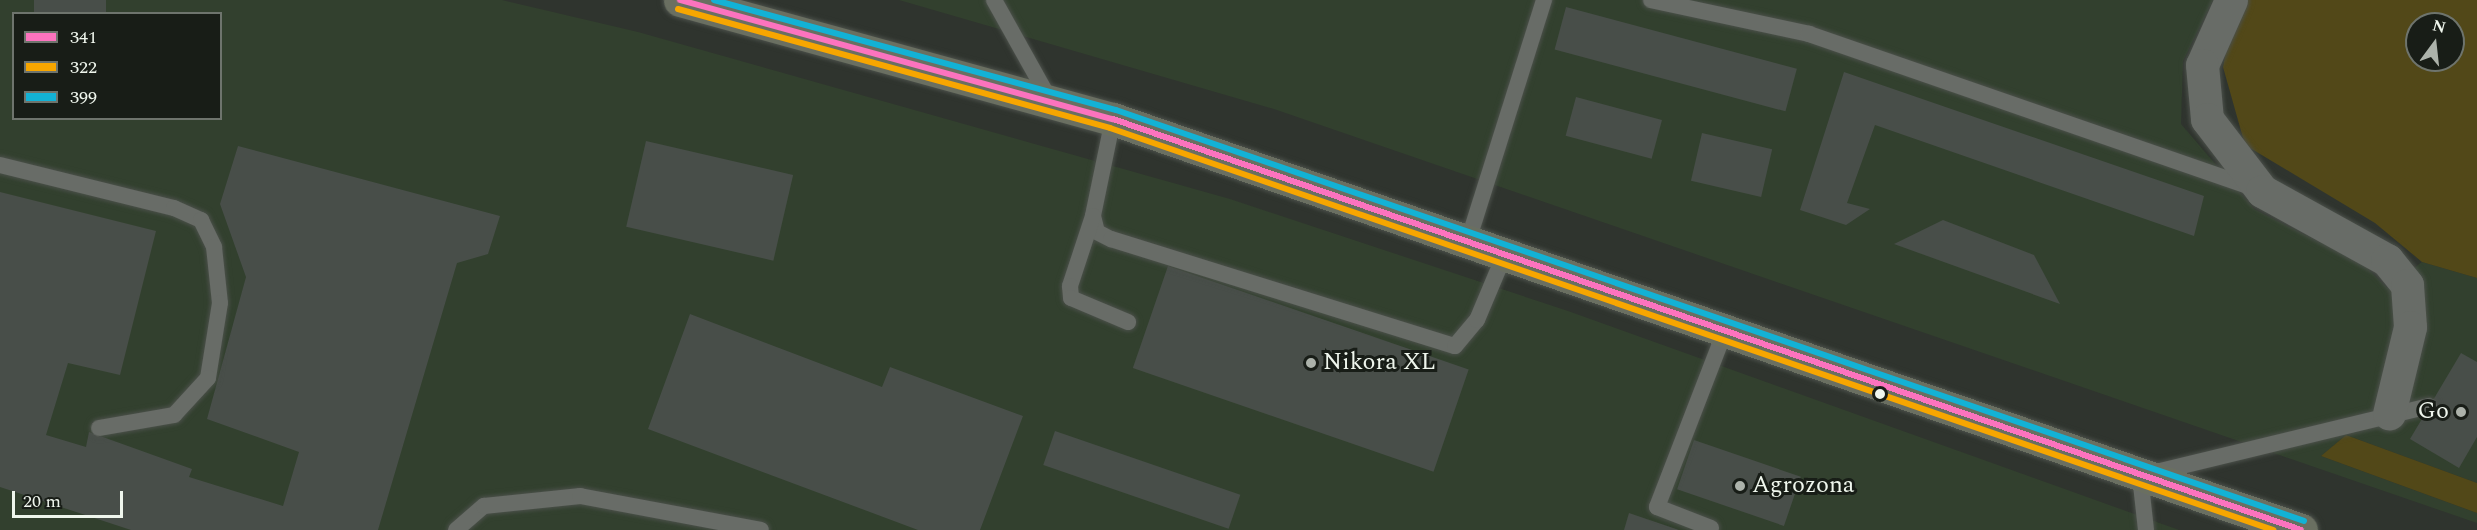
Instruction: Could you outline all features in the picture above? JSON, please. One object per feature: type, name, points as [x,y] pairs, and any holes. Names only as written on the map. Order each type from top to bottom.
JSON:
[{"type":"highway","points":[[680,0],[723,5],[1113,119],[1469,238],[2140,476],[2301,530]]},
{"type":"street","points":[[2231,0],[2202,65],[2206,119],[2262,191],[2386,260],[2407,285],[2410,327],[2390,414]]},
{"type":"lane","points":[[994,0],[1050,100]]},
{"type":"lane","points":[[1469,238],[1544,0]]},
{"type":"lane","points":[[1651,0],[1809,34],[2262,191]]},
{"type":"lane","points":[[1113,119],[1093,216],[1070,286],[1071,298],[1128,322]]},
{"type":"lane","points":[[0,165],[174,208],[201,220],[214,248],[220,303],[208,378],[174,414],[99,428]]},
{"type":"lane","points":[[1093,216],[1096,232],[1111,239],[1455,346],[1477,320],[1506,251]]},
{"type":"lane","points":[[1711,528],[1657,507],[1726,328]]},
{"type":"lane","points":[[2146,530],[2140,476],[2429,406]]},
{"type":"lane","points":[[456,530],[484,506],[580,496],[761,530]]},
{"type":"shaded area","points":[[0,0],[502,0],[638,32],[1230,199],[1568,311],[2179,530],[0,530]]},
{"type":"shaded area","points":[[899,0],[2213,0],[2183,61],[2181,124],[2254,209],[2363,264],[2387,288],[2422,262],[2477,278],[2477,483],[2346,435],[2321,456],[2477,513],[2477,523],[1274,109]]},
{"type":"shaded area","points":[[2245,0],[2477,0],[2477,278],[2422,262],[2375,223],[2245,145],[2223,67],[2229,34]]},
{"type":"shaded area","points":[[2346,435],[2477,483],[2477,513],[2321,456]]},
{"type":"building","points":[[34,0],[106,0],[106,12],[34,12]]},
{"type":"building","points":[[1566,7],[1797,69],[1785,111],[1555,50]]},
{"type":"building","points":[[1844,72],[2204,196],[2194,236],[1875,125],[1847,203],[1870,209],[1846,225],[1800,210]]},
{"type":"building","points":[[1576,97],[1662,120],[1652,159],[1566,136]]},
{"type":"building","points":[[1702,133],[1772,149],[1761,197],[1691,181]]},
{"type":"building","points":[[646,141],[793,175],[773,261],[626,227]]},
{"type":"building","points":[[238,146],[500,216],[488,254],[457,263],[378,530],[131,530],[0,487],[0,192],[156,231],[120,375],[68,363],[46,435],[86,447],[89,432],[192,469],[189,477],[283,506],[299,452],[207,419],[246,277],[220,204]]},
{"type":"building","points":[[1943,220],[2034,255],[2060,304],[1894,244]]},
{"type":"building","points":[[1168,266],[1469,370],[1434,472],[1133,368]]},
{"type":"building","points":[[690,314],[882,387],[890,367],[1023,416],[980,530],[918,530],[648,429]]},
{"type":"building","points":[[2461,353],[2477,362],[2477,437],[2459,468],[2410,439]]},
{"type":"building","points":[[1055,431],[1240,495],[1229,529],[1043,465]]},
{"type":"building","points":[[1694,440],[1801,477],[1784,526],[1677,489]]},
{"type":"building","points":[[1629,513],[1679,530],[1624,530]]},
{"type":"transit line","name":"341","points":[[680,0],[1113,119],[2301,530]]},
{"type":"transit line","name":"399","points":[[714,0],[1116,110],[2304,521]]},
{"type":"transit line","name":"322","points":[[678,9],[1110,128],[2273,530]]},
{"type":"place","name":"Nikora XL","points":[[1311,363]]},
{"type":"place","name":"Go","points":[[2461,412]]},
{"type":"place","name":"Agrozona","points":[[1740,486]]}]
